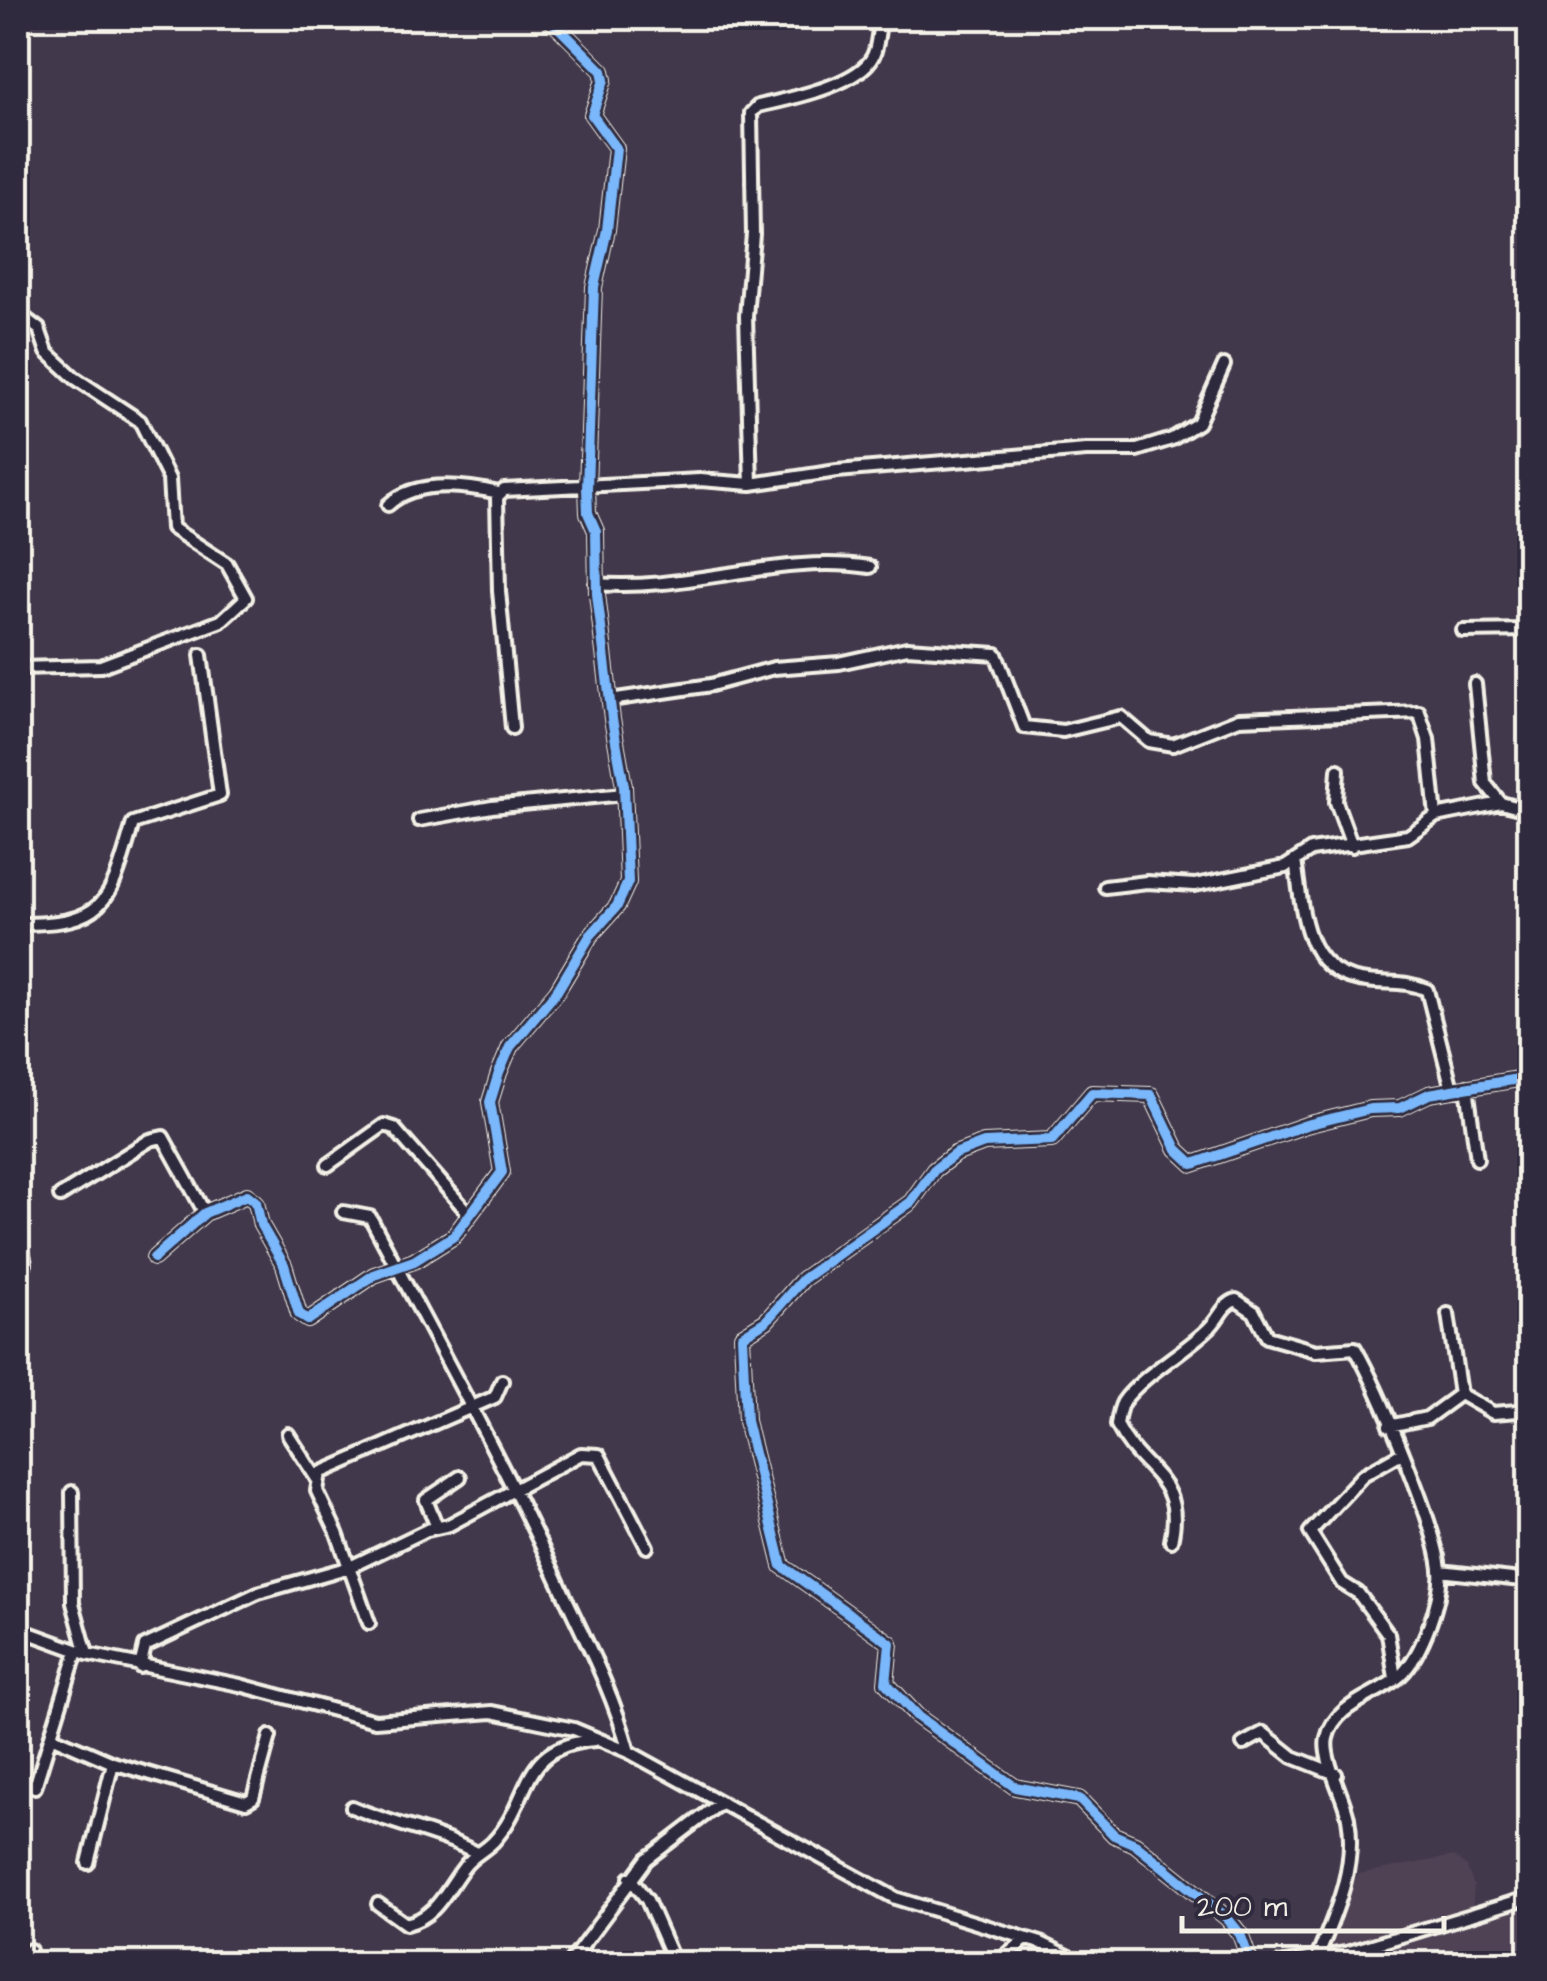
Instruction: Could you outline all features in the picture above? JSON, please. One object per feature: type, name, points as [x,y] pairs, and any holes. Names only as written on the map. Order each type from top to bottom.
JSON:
[{"type":"street","points":[[154,1258],[204,1213],[247,1195],[256,1202],[261,1225],[284,1265],[299,1314],[308,1320],[374,1275],[397,1268],[454,1236],[502,1172],[490,1102],[510,1047],[558,990],[590,936],[622,898],[630,863],[624,794],[596,584],[596,531],[588,514],[594,287],[607,230],[616,148],[592,115],[604,80],[602,72],[549,18]]},
{"type":"street","points":[[752,484],[746,316],[754,234],[751,112],[758,106],[822,90],[865,66],[874,52],[882,18]]},
{"type":"street","points":[[1491,18],[1530,22]]},
{"type":"street","points":[[18,313],[39,329],[47,352],[75,378],[140,421],[169,479],[172,528],[227,564],[246,598],[221,621],[101,666],[18,668]]},
{"type":"street","points":[[388,505],[400,494],[453,486],[500,492],[556,485],[588,488],[700,480],[752,484],[837,471],[1086,450],[1138,450],[1172,438],[1198,423],[1224,365]]},
{"type":"street","points":[[500,492],[500,590],[512,728]]},
{"type":"street","points":[[596,584],[648,587],[833,561],[870,567]]},
{"type":"street","points":[[1463,631],[1530,630]]},
{"type":"street","points":[[610,700],[710,684],[774,668],[839,663],[907,648],[996,654],[1024,727],[1063,731],[1121,718],[1150,741],[1162,745],[1206,735],[1239,719],[1419,712],[1428,739],[1436,816]]},
{"type":"street","points":[[18,924],[53,924],[90,916],[106,898],[134,824],[220,795],[200,655]]},
{"type":"street","points":[[1475,684],[1485,783],[1501,803]]},
{"type":"street","points":[[1338,770],[1336,802],[1352,846]]},
{"type":"street","points":[[419,820],[511,804],[624,794]]},
{"type":"street","points":[[1105,886],[1147,882],[1196,885],[1285,867],[1311,850],[1408,836],[1436,816],[1501,803],[1530,810]]},
{"type":"street","points":[[1295,861],[1313,951],[1345,977],[1369,982],[1398,980],[1427,990],[1452,1090]]},
{"type":"street","points":[[1251,1964],[1240,1934],[1227,1918],[1135,1844],[1114,1835],[1078,1799],[1015,1788],[918,1716],[886,1683],[890,1644],[782,1566],[746,1422],[741,1341],[803,1278],[911,1202],[934,1170],[955,1154],[984,1143],[1052,1140],[1092,1093],[1151,1095],[1178,1149],[1193,1164],[1263,1144],[1306,1125],[1370,1109],[1400,1108],[1429,1094],[1530,1077]]},
{"type":"street","points":[[1468,1087],[1477,1159]]},
{"type":"street","points":[[328,1165],[384,1125],[394,1128],[470,1215]]},
{"type":"street","points":[[60,1196],[150,1140],[164,1136],[204,1213]]},
{"type":"street","points":[[342,1212],[370,1216],[513,1488],[602,1675],[630,1752]]},
{"type":"street","points":[[18,1229],[25,1264],[18,1275]]},
{"type":"street","points":[[1171,1542],[1178,1517],[1171,1497],[1157,1473],[1122,1436],[1118,1414],[1133,1392],[1214,1324],[1226,1303],[1245,1302],[1267,1337],[1316,1351],[1354,1348],[1400,1454],[1440,1571],[1437,1597],[1418,1647],[1395,1678],[1349,1707],[1331,1728],[1326,1754],[1349,1821],[1348,1872],[1317,1958]]},
{"type":"street","points":[[1448,1314],[1460,1394]]},
{"type":"street","points":[[369,1623],[350,1567],[317,1492],[320,1472],[468,1405],[495,1397],[502,1381]]},
{"type":"street","points":[[1460,1394],[1493,1413],[1530,1410]]},
{"type":"street","points":[[1389,1426],[1427,1418],[1460,1394]]},
{"type":"street","points":[[288,1434],[317,1479]]},
{"type":"street","points":[[140,1667],[145,1646],[234,1602],[350,1567],[449,1525],[581,1454],[599,1456],[647,1547]]},
{"type":"street","points":[[1395,1678],[1388,1634],[1358,1594],[1342,1583],[1310,1532],[1363,1475],[1400,1454]]},
{"type":"street","points":[[438,1527],[426,1500],[460,1477]]},
{"type":"street","points":[[18,1778],[36,1787],[82,1653],[73,1603],[72,1492]]},
{"type":"street","points":[[1440,1571],[1530,1581]]},
{"type":"street","points":[[18,1629],[82,1653],[240,1685],[375,1721],[492,1712],[548,1721],[630,1752],[895,1898],[1026,1939],[1085,1964]]},
{"type":"street","points":[[1243,1744],[1263,1733],[1293,1758],[1336,1774]]},
{"type":"street","points":[[53,1737],[113,1763],[246,1802],[253,1798],[270,1736]]},
{"type":"street","points":[[378,1904],[406,1924],[433,1912],[477,1853],[493,1842],[527,1780],[552,1750],[566,1742],[601,1740]]},
{"type":"street","points":[[88,1862],[113,1763]]},
{"type":"street","points":[[569,1964],[647,1859],[719,1804]]},
{"type":"street","points":[[352,1807],[397,1826],[438,1833],[477,1853]]},
{"type":"street","points":[[630,1878],[647,1900],[675,1964]]},
{"type":"street","points":[[1279,1964],[1317,1958],[1530,1898]]},
{"type":"street","points":[[996,1964],[1026,1939]]},
{"type":"street","points":[[18,1962],[30,1950]]},
{"type":"shaded area","points":[[1454,1856],[1467,1867],[1474,1886],[1472,1909],[1529,1888],[1529,1963],[1321,1964],[1358,1874]]},
{"type":"cycle path","points":[[154,1258],[205,1213],[247,1195],[256,1202],[261,1225],[284,1265],[299,1314],[308,1320],[374,1275],[414,1261],[454,1236],[502,1172],[490,1102],[510,1047],[557,991],[590,936],[617,906],[628,882],[624,786],[612,719],[597,594],[596,531],[588,513],[587,488],[594,287],[607,230],[616,148],[592,115],[604,80],[602,71],[549,18]]},
{"type":"cycle path","points":[[1251,1964],[1240,1934],[1227,1918],[1135,1844],[1114,1835],[1079,1799],[1015,1787],[918,1717],[886,1683],[890,1643],[782,1566],[746,1421],[742,1336],[766,1321],[803,1279],[911,1202],[934,1170],[955,1154],[984,1143],[1052,1140],[1092,1093],[1151,1095],[1177,1149],[1193,1164],[1306,1125],[1370,1109],[1400,1108],[1429,1094],[1530,1077]]}]
